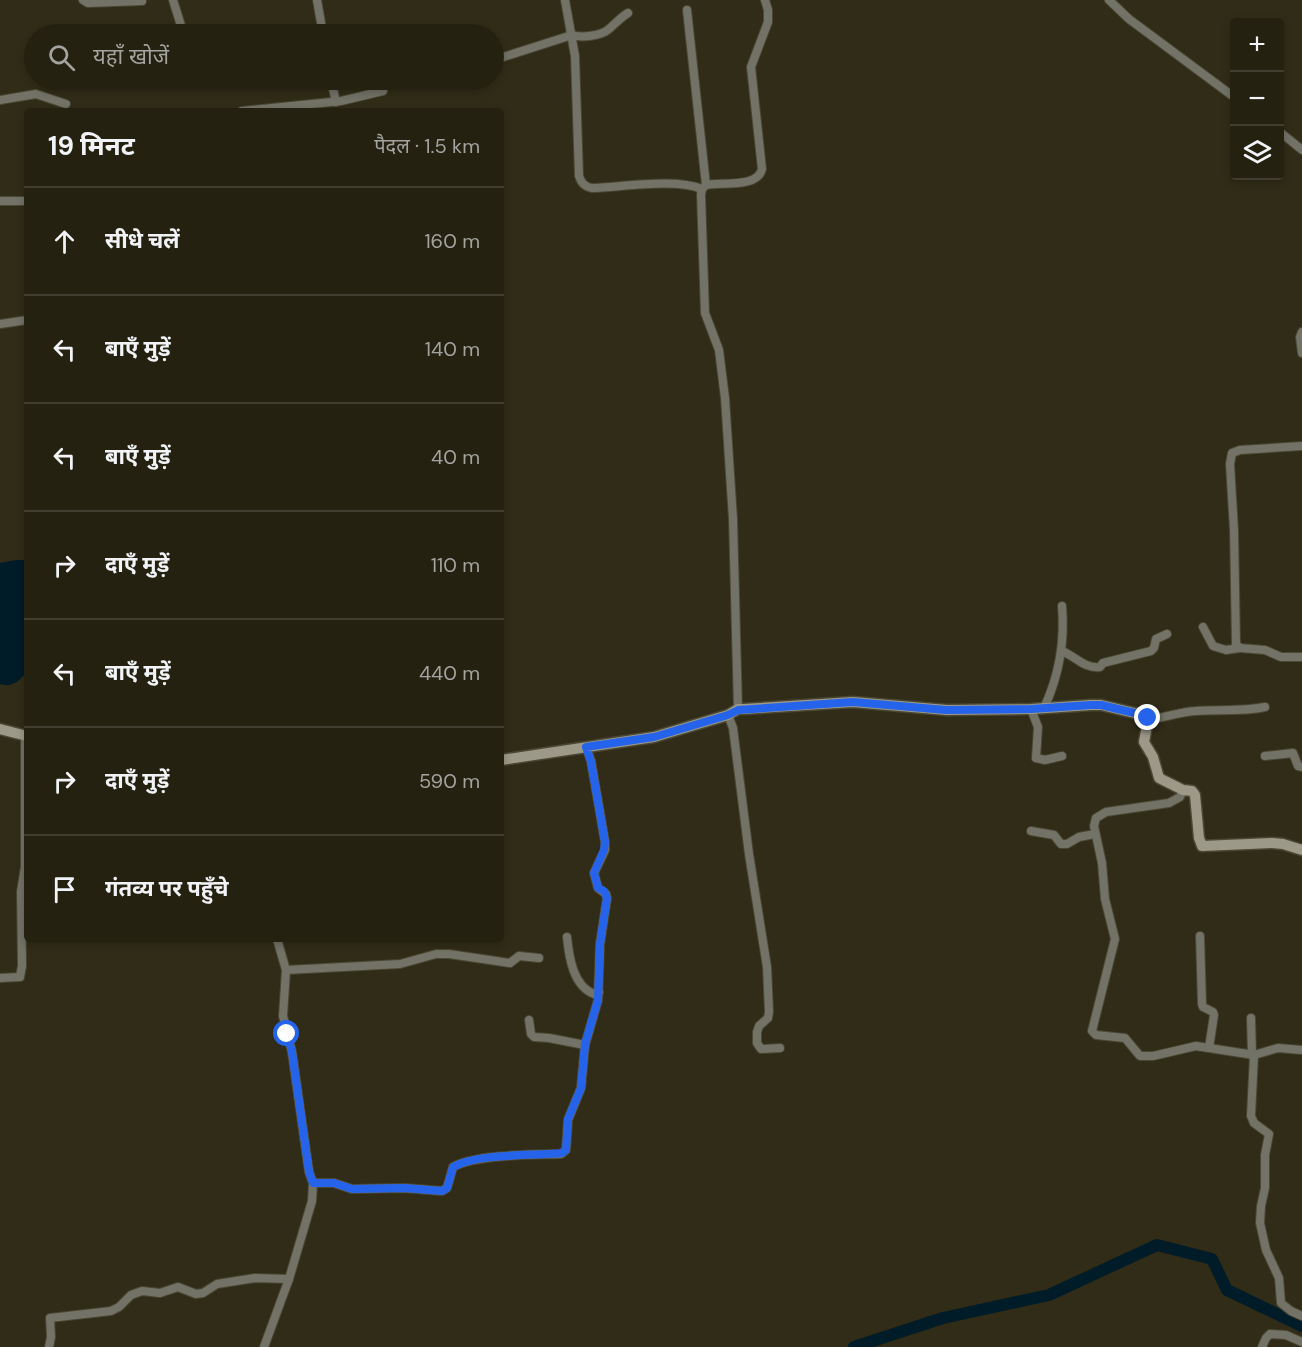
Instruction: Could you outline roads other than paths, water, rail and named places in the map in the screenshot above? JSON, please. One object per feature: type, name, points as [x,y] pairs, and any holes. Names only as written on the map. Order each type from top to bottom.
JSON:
[{"type":"street","points":[[83,0],[88,3],[142,1]]},
{"type":"street","points":[[173,0],[180,24]]},
{"type":"street","points":[[317,0],[321,24]]},
{"type":"street","points":[[564,0],[572,35],[579,176],[582,183],[592,188],[655,184],[704,187],[753,181],[761,175],[751,67],[768,22],[765,0]]},
{"type":"street","points":[[1109,0],[1129,19],[1230,95]]},
{"type":"street","points":[[687,10],[704,187],[705,313],[719,350],[725,398],[733,519],[733,728],[749,854],[767,968],[769,1012],[766,1020],[759,1026],[757,1039],[761,1048],[780,1048]]},
{"type":"street","points":[[504,57],[572,35],[578,37],[599,33],[609,29],[618,19],[628,13]]},
{"type":"street","points":[[333,90],[336,102]]},
{"type":"street","points":[[273,108],[336,102],[384,90]]},
{"type":"street","points":[[0,100],[36,94],[66,104]]},
{"type":"street","points":[[1284,135],[1302,150]]},
{"type":"street","points":[[0,201],[24,201]]},
{"type":"street","points":[[0,324],[24,320]]},
{"type":"street","points":[[1302,332],[1300,337],[1302,353]]},
{"type":"street","points":[[1240,648],[1236,644],[1230,457],[1232,453],[1240,450],[1302,446]]},
{"type":"street","points":[[1044,708],[1054,688],[1062,651],[1064,630],[1062,606]]},
{"type":"street","points":[[1203,627],[1210,641],[1218,649],[1265,650],[1281,657],[1302,657]]},
{"type":"street","points":[[1062,651],[1089,667],[1101,667],[1102,663],[1151,651],[1156,639],[1167,634]]},
{"type":"street","points":[[504,760],[654,737],[733,712],[853,702],[946,710],[1101,705],[1145,715],[1148,720],[1144,742],[1153,757],[1159,778],[1183,790],[1192,791],[1195,795],[1202,846],[1272,843],[1302,850]]},
{"type":"street","points":[[1148,720],[1193,711],[1232,711],[1265,707]]},
{"type":"street","points":[[1031,709],[1038,726],[1036,758],[1045,760],[1062,756]]},
{"type":"street","points":[[0,729],[24,735]]},
{"type":"street","points":[[313,1183],[334,1183],[352,1189],[404,1188],[442,1191],[447,1188],[453,1167],[459,1164],[481,1159],[566,1150],[568,1119],[582,1084],[585,1044],[599,992],[600,944],[607,898],[604,891],[598,888],[594,873],[605,842],[591,762],[586,747]]},
{"type":"street","points":[[1265,756],[1293,753],[1298,766],[1302,767]]},
{"type":"street","points":[[1183,790],[1180,797],[1169,803],[1106,812],[1095,820],[1095,834],[1102,863],[1108,914],[1115,936],[1092,1031],[1096,1035],[1125,1038],[1140,1056],[1153,1056],[1187,1047],[1253,1055],[1278,1047],[1302,1050]]},
{"type":"street","points":[[1031,831],[1054,835],[1061,844],[1095,834]]},
{"type":"street","points":[[0,978],[20,978],[22,966],[21,892],[24,873]]},
{"type":"street","points":[[1200,936],[1202,1004],[1214,1015],[1209,1048]]},
{"type":"street","points":[[567,937],[572,966],[580,984],[588,992],[594,994],[599,992]]},
{"type":"street","points":[[264,1347],[289,1279],[312,1201],[313,1183],[309,1172],[292,1052],[283,1016],[286,970],[278,942]]},
{"type":"street","points":[[286,970],[400,964],[436,954],[510,963],[518,956],[539,958]]},
{"type":"street","points":[[1251,1018],[1253,1055],[1251,1116],[1254,1123],[1266,1130],[1269,1135],[1265,1155],[1265,1188],[1260,1223],[1266,1250],[1279,1278],[1281,1303],[1302,1316]]},
{"type":"street","points":[[528,1020],[531,1034],[534,1037],[585,1044]]},
{"type":"street","points":[[49,1347],[50,1318],[111,1311],[119,1308],[131,1295],[142,1292],[160,1293],[178,1287],[196,1294],[203,1293],[217,1284],[255,1278],[289,1279]]},
{"type":"street","points":[[1262,1347],[1270,1334],[1286,1335],[1302,1342]]},
{"type":"water","points":[[24,560],[24,675],[15,683],[8,685],[0,684],[0,563]]},
{"type":"waterway","points":[[854,1347],[943,1318],[1049,1295],[1157,1245],[1212,1259],[1227,1290],[1302,1326]]}]
